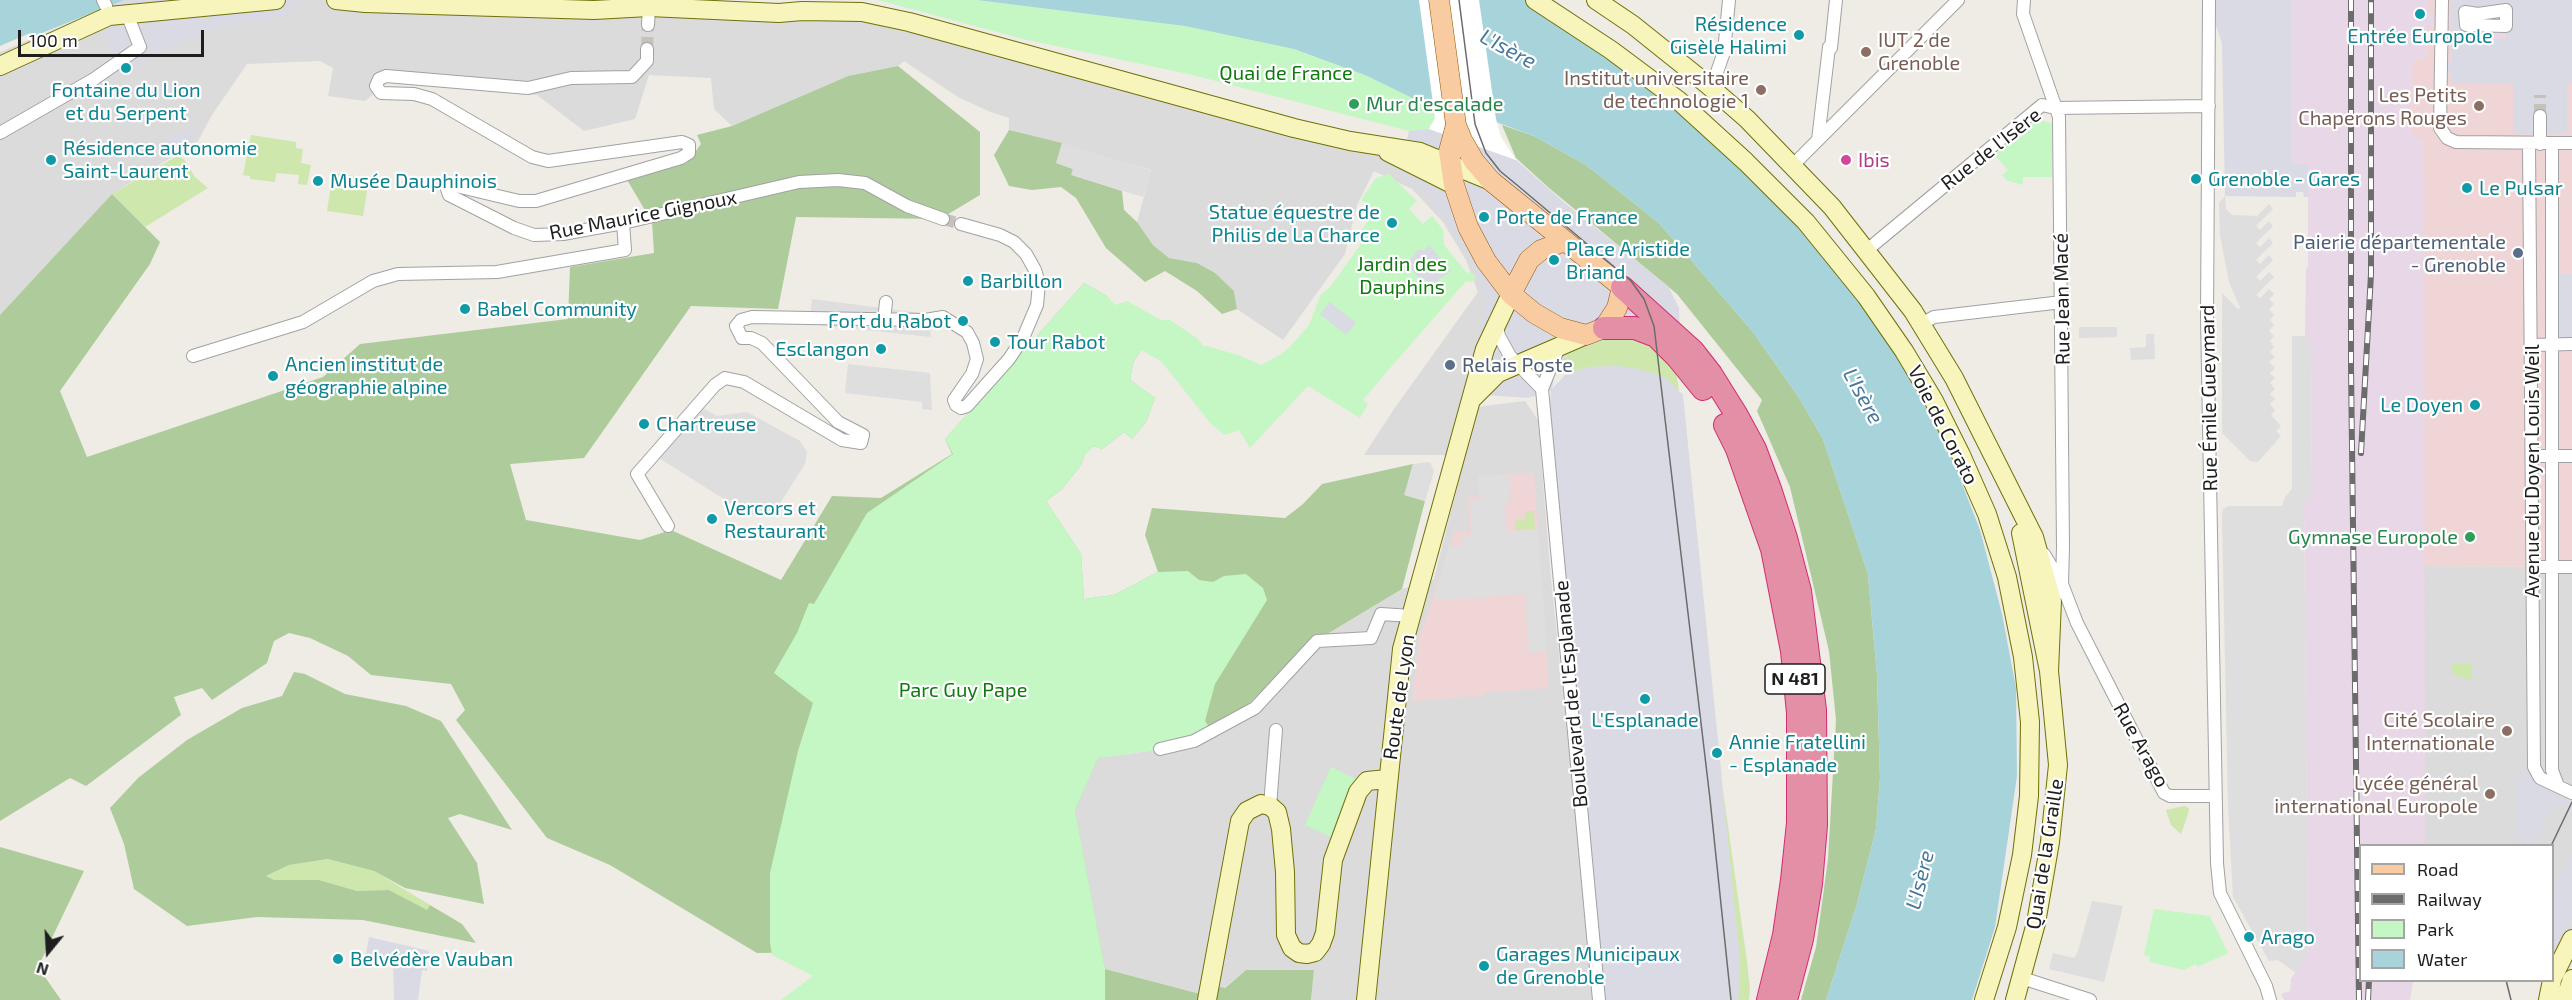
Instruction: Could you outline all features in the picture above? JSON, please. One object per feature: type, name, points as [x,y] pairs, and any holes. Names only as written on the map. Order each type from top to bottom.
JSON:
[{"type":"highway","name":"N 481","points":[[1622,287],[1693,351],[1711,374],[1736,414],[1755,449],[1770,489],[1800,591],[1815,710],[1816,825],[1811,884],[1802,939],[1786,1000]]},
{"type":"highway","name":"N 481","points":[[1595,332],[1635,328],[1649,332],[1662,340],[1692,375],[1710,399],[1737,449],[1772,549],[1792,651],[1800,768],[1798,823],[1792,880],[1784,935],[1768,1000]]},
{"type":"main road","points":[[0,66],[99,20],[127,14],[276,0]]},
{"type":"main road","points":[[336,0],[365,3],[594,10],[649,16],[843,10],[863,6],[909,22],[1294,128],[1376,146],[1420,152],[1491,181]]},
{"type":"main road","points":[[1439,0],[1457,134],[1449,164],[1468,227],[1486,261],[1511,294],[1534,313],[1560,328],[1595,332]]},
{"type":"main road","name":"Voie de Corato","points":[[1535,0],[1611,50],[1678,100],[1725,141],[1799,215],[1846,271],[1888,327],[1934,401],[1966,464],[1987,514],[2012,598],[2025,669],[2030,739],[2028,813],[2018,884],[2005,935],[1984,1000]]},
{"type":"main road","points":[[1596,0],[1633,25],[1708,85],[1793,165],[1867,250],[1922,324],[1970,408],[2034,537],[2052,601],[2066,620],[2049,671]]},
{"type":"main road","points":[[1457,134],[1474,161],[1491,181],[1622,287],[1617,308],[1595,332],[1498,373],[1471,401]]},
{"type":"main road","points":[[1376,146],[1454,185]]},
{"type":"main road","points":[[1471,401],[1485,348],[1529,260],[1541,250],[1565,241]]},
{"type":"main road","name":"Route de Lyon","points":[[1366,1000],[1402,649],[1471,401]]},
{"type":"main road","points":[[2007,486],[2024,541],[2049,671]]},
{"type":"main road","name":"Quai de la Graille","points":[[2015,1000],[2036,923],[2058,765],[2049,671]]},
{"type":"main road","points":[[1207,1000],[1240,821],[1254,806],[1261,804],[1270,806],[1277,812],[1281,829],[1286,935],[1292,948],[1307,954],[1315,952],[1325,933],[1332,860],[1358,792],[1367,782],[1387,779]]},
{"type":"main road","points":[[2554,976],[2572,939]]},
{"type":"main road","points":[[2565,1000],[2572,979]]},
{"type":"main road","points":[[2548,1000],[2552,982]]},
{"type":"street","points":[[1708,85],[1716,75],[1724,52],[1729,0]]},
{"type":"street","points":[[1818,140],[1836,0]]},
{"type":"street","points":[[1793,165],[1958,0]]},
{"type":"street","name":"Rue Jean Macé","points":[[2024,0],[2023,15],[2059,117],[2062,302],[2062,584]]},
{"type":"street","name":"Rue Émile Gueymard","points":[[2209,0],[2207,316],[2215,796]]},
{"type":"street","points":[[2442,0],[2440,128],[2447,138],[2456,142],[2572,143]]},
{"type":"street","points":[[0,133],[94,79],[140,47],[127,14]]},
{"type":"street","name":"Rue Maurice Gignoux","points":[[647,49],[647,61],[632,77],[571,78],[528,88],[386,76],[379,79],[376,86],[381,93],[414,94],[432,99],[532,157],[548,161],[682,142],[689,145],[689,153],[681,158],[536,201],[519,201],[456,186],[449,186],[447,189],[449,195],[534,235],[548,236],[623,223],[799,182],[838,180],[865,183],[906,206],[943,219]]},
{"type":"street","name":"Rue de l'Isère","points":[[1867,250],[2042,105],[2055,108],[2209,106]]},
{"type":"street","points":[[2540,116],[2540,144]]},
{"type":"street","name":"Avenue du Doyen Louis Weil","points":[[2540,144],[2531,345],[2534,767],[2540,778],[2572,793]]},
{"type":"street","name":"Avenue du Doyen Louis Weil","points":[[2540,144],[2552,345],[2552,770],[2558,786]]},
{"type":"street","points":[[193,356],[303,322],[373,281],[399,274],[497,272],[625,250],[623,223]]},
{"type":"street","points":[[668,526],[637,474],[715,385],[725,378],[744,382],[842,440],[861,443],[863,435],[838,422],[762,343],[751,338],[741,338],[736,326],[741,320],[752,316],[830,316],[884,320],[925,320],[943,317],[967,332],[976,359],[968,383],[954,400],[961,408],[967,406],[1009,359],[1023,338],[1037,305],[1039,283],[1026,254],[1014,242],[1000,235],[961,224]]},
{"type":"street","points":[[884,320],[886,302]]},
{"type":"street","points":[[1922,324],[1934,317],[2062,302]]},
{"type":"street","points":[[1496,322],[1499,336],[1510,356],[1542,389],[1559,347]]},
{"type":"street","points":[[2531,345],[2572,344]]},
{"type":"street","name":"Boulevard de l'Esplanade","points":[[1542,389],[1599,1000]]},
{"type":"street","points":[[2532,456],[2572,456]]},
{"type":"street","name":"Rue Arago","points":[[2034,537],[2062,584],[2066,620],[2164,793],[2170,796],[2215,796]]},
{"type":"street","points":[[2533,567],[2572,567]]},
{"type":"street","points":[[2032,584],[2052,601],[2062,584]]},
{"type":"street","points":[[1160,749],[1194,741],[1254,708],[1317,641],[1371,638],[1381,614],[1411,616]]},
{"type":"street","points":[[1270,806],[1276,730]]},
{"type":"street","points":[[2215,796],[2220,893],[2266,987],[2270,1000]]},
{"type":"street","points":[[2022,978],[2090,1000]]},
{"type":"shaded area","points":[[124,0],[500,0],[852,6],[1347,132],[1460,181],[1499,304],[1450,455],[1364,455],[1478,292],[1466,260],[1443,222],[1412,189],[1374,171],[1357,205],[1345,254],[1283,340],[1237,309],[1234,291],[1197,263],[1169,258],[1153,245],[1137,222],[1151,170],[1009,130],[1009,118],[958,97],[904,61],[898,66],[848,76],[732,126],[714,109],[711,78],[649,75],[635,119],[584,131],[537,95],[389,81],[365,101],[328,96],[333,68],[320,61],[247,64],[212,115],[198,141],[112,194],[0,315],[0,52]]},
{"type":"shaded area","points":[[124,0],[299,0],[298,11],[262,22],[244,21],[200,34],[166,49],[120,75],[96,10]]},
{"type":"shaded area","points":[[2215,0],[2291,0],[2291,164],[2308,164],[2308,197],[2304,197],[2303,192],[2296,192],[2296,197],[2225,196],[2222,43],[2215,23]]},
{"type":"shaded area","points":[[2291,0],[2428,0],[2428,12],[2465,16],[2506,10],[2506,26],[2501,42],[2471,42],[2471,25],[2428,26],[2426,60],[2415,60],[2415,64],[2412,65],[2412,134],[2417,135],[2417,140],[2424,141],[2425,844],[2359,844],[2359,982],[2413,982],[2410,1000],[2284,1000],[2281,994],[2290,991],[2291,979],[2308,953],[2304,499],[2312,498],[2311,342],[2305,336],[2308,165],[2291,164]]},
{"type":"shaded area","points":[[2428,0],[2572,0],[2572,567],[2423,566],[2424,141],[2417,140],[2412,135],[2412,64],[2414,60],[2426,59]]},
{"type":"shaded area","points":[[2452,0],[2572,0],[2572,83],[2567,83],[2567,134],[2513,134],[2513,83],[2451,84],[2451,73],[2447,73],[2447,61],[2451,61]],"holes":[[[2466,6],[2506,6],[2506,39],[2466,39]]]},
{"type":"shaded area","points":[[191,129],[196,133],[182,143],[171,146],[164,144],[172,134]]},
{"type":"shaded area","name":"L'Esplanade","points":[[1429,129],[1516,160],[1566,204],[1668,286],[1679,308],[1681,378],[1649,345],[1637,338],[1612,337],[1571,352],[1561,360],[1556,368],[1552,389],[1565,375],[1572,372],[1590,367],[1619,366],[1665,377],[1683,395],[1740,958],[1738,1000],[1604,1000],[1550,404],[1551,391],[1528,398],[1486,395],[1463,390],[1482,323],[1485,294],[1469,256],[1452,229],[1422,189],[1400,173],[1409,131]]},
{"type":"shaded area","points":[[1062,143],[1152,171],[1143,197],[1071,175],[1073,169],[1056,163]]},
{"type":"shaded area","points":[[2225,196],[2226,209],[2232,215],[2257,216],[2269,204],[2273,209],[2256,226],[2260,230],[2269,221],[2273,226],[2256,243],[2260,247],[2269,238],[2273,243],[2256,260],[2260,264],[2269,255],[2273,260],[2256,277],[2260,281],[2269,272],[2274,277],[2256,295],[2260,298],[2269,289],[2274,294],[2269,299],[2274,304],[2269,309],[2274,315],[2270,320],[2274,325],[2269,331],[2274,336],[2270,341],[2274,347],[2270,352],[2275,357],[2269,362],[2275,368],[2270,373],[2275,378],[2270,383],[2275,389],[2270,394],[2275,399],[2270,404],[2275,410],[2271,415],[2281,426],[2276,431],[2281,436],[2258,462],[2250,461],[2222,433],[2222,293],[2238,309],[2240,308],[2229,282],[2220,235],[2219,203]]},
{"type":"shaded area","points":[[1429,245],[1451,271],[1433,284],[1417,276],[1407,264],[1418,249],[1424,251]]},
{"type":"shaded area","points":[[2559,274],[2572,274],[2572,340],[2563,340],[2557,335],[2559,308],[2555,308],[2555,280],[2559,280]]},
{"type":"shaded area","points":[[812,299],[928,314],[931,337],[809,324]]},
{"type":"shaded area","points":[[1330,302],[1356,323],[1346,335],[1320,314]]},
{"type":"shaded area","points":[[2079,327],[2117,327],[2117,337],[2079,338]]},
{"type":"shaded area","points":[[2146,334],[2154,334],[2155,359],[2131,360],[2130,348],[2146,347]]},
{"type":"shaded area","points":[[2292,336],[2305,336],[2311,341],[2312,498],[2304,499],[2308,953],[2296,973],[2278,960],[2269,961],[2233,897],[2228,807],[2222,515],[2223,509],[2228,506],[2282,506],[2285,497],[2292,489]]},
{"type":"shaded area","points":[[848,364],[930,373],[932,410],[922,409],[922,402],[845,393]]},
{"type":"shaded area","points":[[1525,401],[1538,420],[1592,1000],[1311,1000],[1314,970],[1246,970],[1224,988],[1217,985],[1208,996],[1105,969],[1075,810],[1098,758],[1185,746],[1309,645],[1402,589],[1434,579],[1477,407]]},
{"type":"shaded area","points":[[693,403],[717,416],[747,412],[800,441],[807,452],[805,464],[775,511],[761,516],[746,513],[651,453]]},
{"type":"shaded area","points":[[1430,462],[1434,471],[1425,501],[1404,495],[1413,464]]},
{"type":"shaded area","points":[[1534,473],[1549,688],[1484,693],[1484,696],[1412,701],[1419,639],[1455,530],[1470,533],[1467,497],[1480,496],[1478,476]]},
{"type":"shaded area","points":[[1510,475],[1509,502],[1504,504],[1507,532],[1538,530],[1547,651],[1529,653],[1525,594],[1434,600],[1449,545],[1463,547],[1462,537],[1472,536],[1470,501],[1480,500],[1478,476]]},
{"type":"shaded area","points":[[2423,566],[2572,567],[2572,955],[2558,983],[2546,982],[2554,982],[2554,844],[2425,844]]},
{"type":"shaded area","points":[[2531,770],[2545,787],[2572,802],[2572,811],[2554,803],[2534,844],[2517,844],[2516,776]]},
{"type":"shaded area","points":[[2572,852],[2572,922],[2554,958],[2554,950],[2559,943],[2557,942],[2554,948],[2554,888]]},
{"type":"shaded area","points":[[2092,901],[2123,906],[2104,982],[2049,969],[2053,953],[2074,958],[2077,954]]},
{"type":"shaded area","points":[[369,937],[429,951],[427,971],[422,970],[418,1000],[394,1000],[393,957],[366,954]]},
{"type":"green space","name":"Quai de France","points":[[878,0],[977,0],[1185,26],[1294,49],[1365,75],[1434,107],[1435,118],[1429,129],[1409,131],[1193,75],[1023,39]]},
{"type":"green space","points":[[898,66],[980,132],[980,195],[940,219],[796,217],[778,309],[691,306],[584,458],[510,464],[526,520],[640,540],[671,530],[781,580],[832,496],[881,498],[952,454],[945,439],[1084,283],[1107,296],[1141,350],[1133,363],[1130,380],[1155,398],[1146,422],[1132,439],[1124,432],[1102,449],[1094,446],[1085,454],[1081,465],[1062,489],[1046,501],[1081,554],[1084,599],[1114,595],[1158,572],[1145,535],[1152,508],[1285,518],[1303,504],[1322,484],[1413,464],[1405,495],[1425,501],[1402,589],[1309,645],[1215,736],[1098,758],[1075,810],[1105,969],[1208,996],[1207,1000],[853,1000],[827,952],[757,953],[610,865],[547,838],[456,720],[465,710],[451,684],[371,675],[348,656],[310,638],[289,633],[274,641],[267,663],[212,700],[202,688],[174,697],[181,715],[86,786],[70,778],[0,821],[0,315],[112,194],[160,242],[150,264],[60,391],[87,457],[323,377],[360,344],[568,319],[570,267],[654,253],[652,222],[626,178],[687,163],[701,144],[697,135],[732,126],[848,76]]},
{"type":"green space","points":[[2039,119],[2052,124],[2052,177],[2023,177],[2023,185],[2006,180],[2002,175],[2008,170],[1995,155]]},
{"type":"green space","points":[[1502,125],[1534,136],[1586,165],[1659,223],[1753,332],[1798,396],[1823,439],[1868,574],[1877,675],[1880,778],[1876,829],[1857,904],[1826,1000],[1801,1000],[1816,947],[1828,859],[1836,720],[1829,651],[1790,487],[1757,411],[1762,400],[1677,294],[1516,158]]},
{"type":"green space","points":[[1009,130],[1062,143],[1057,163],[1073,169],[1072,175],[1122,191],[1124,210],[1137,222],[1153,245],[1169,258],[1197,263],[1215,273],[1234,291],[1237,309],[1222,314],[1197,291],[1165,271],[1145,282],[1106,248],[1076,198],[1061,187],[1032,190],[1009,186],[994,155]]},
{"type":"green space","points":[[251,135],[296,142],[296,148],[303,149],[301,163],[311,165],[307,185],[298,184],[299,175],[276,173],[275,182],[250,179],[250,176],[243,175]]},
{"type":"green space","points":[[177,156],[184,159],[195,177],[208,188],[145,227],[112,194]]},
{"type":"green space","points":[[333,173],[369,178],[363,216],[327,211]]},
{"type":"green space","name":"Parc Guy Pape","points":[[1389,174],[1417,201],[1409,209],[1423,224],[1432,216],[1443,230],[1444,245],[1467,273],[1471,272],[1477,277],[1471,282],[1466,281],[1363,400],[1368,404],[1360,418],[1308,386],[1250,448],[1239,430],[1225,435],[1211,424],[1161,361],[1141,350],[1133,363],[1130,380],[1155,398],[1146,422],[1132,439],[1124,432],[1102,449],[1094,446],[1085,454],[1081,465],[1062,489],[1046,501],[1081,554],[1084,599],[1114,595],[1158,572],[1188,571],[1199,580],[1213,582],[1224,576],[1246,574],[1263,588],[1267,600],[1215,684],[1205,721],[1215,736],[1185,746],[1098,758],[1075,810],[1105,969],[1105,1000],[781,1000],[813,976],[772,955],[770,873],[798,751],[813,703],[774,673],[797,633],[809,603],[814,604],[867,513],[953,454],[945,439],[1084,283],[1107,296],[1115,305],[1127,301],[1161,320],[1170,320],[1198,339],[1204,347],[1238,355],[1261,365],[1281,354],[1309,325],[1321,294],[1331,286],[1365,238],[1358,235],[1376,210],[1361,200],[1376,178]]},
{"type":"green space","points":[[1625,335],[1649,345],[1676,372],[1679,390],[1655,392],[1619,366],[1590,367],[1572,372],[1561,363],[1561,360],[1571,352],[1612,337]]},
{"type":"green space","points":[[1525,511],[1534,511],[1535,529],[1515,530],[1515,520],[1525,519]]},
{"type":"green space","points":[[2452,664],[2472,664],[2471,680],[2452,674]]},
{"type":"green space","points":[[294,672],[305,674],[345,694],[406,706],[441,721],[512,830],[460,814],[448,818],[477,863],[484,904],[405,888],[374,871],[328,859],[289,865],[266,876],[274,880],[319,880],[357,891],[389,890],[427,910],[430,905],[462,924],[476,943],[363,920],[257,917],[187,926],[134,889],[124,844],[110,808],[138,778],[187,740],[242,708],[282,696]]},
{"type":"green space","points":[[1331,767],[1358,780],[1331,837],[1305,825]]},
{"type":"green space","points":[[1724,797],[1747,962],[1749,1000],[1726,1000]]},
{"type":"green space","points":[[2184,806],[2189,808],[2181,834],[2171,825],[2166,810]]},
{"type":"green space","points":[[0,847],[84,871],[38,967],[61,1000],[0,1000]]},
{"type":"green space","points":[[328,859],[374,871],[430,905],[427,911],[389,890],[357,891],[319,880],[274,880],[266,876],[289,865]]},
{"type":"green space","points":[[2154,909],[2210,916],[2228,953],[2197,967],[2196,964],[2184,970],[2150,962],[2150,957],[2144,955]]},
{"type":"green space","points":[[1246,970],[1314,970],[1311,1000],[1213,1000],[1216,986],[1225,988]]},
{"type":"water","points":[[0,0],[124,0],[32,37],[30,33],[0,46]]},
{"type":"water","name":"L'Isère","points":[[977,0],[1526,0],[1604,51],[1724,147],[1822,247],[1896,356],[1930,415],[1957,471],[1980,530],[2002,614],[2016,688],[2017,776],[1995,927],[1972,1000],[1826,1000],[1857,904],[1876,829],[1880,778],[1877,675],[1868,574],[1823,439],[1798,396],[1753,332],[1659,223],[1586,165],[1534,136],[1477,115],[1427,105],[1365,75],[1294,49],[1185,26]]},
{"type":"pier","points":[[1419,0],[1479,0],[1496,119],[1501,137],[1516,160],[1429,129],[1435,118]]},
{"type":"tunnel","points":[[647,49],[648,25]]},
{"type":"tunnel","points":[[2540,95],[2540,116]]},
{"type":"tunnel","points":[[943,219],[961,224]]},
{"type":"tram line","points":[[1459,0],[1475,124],[1486,153],[1500,171],[1631,281],[1644,299],[1654,326],[1710,799],[1731,1000]]},
{"type":"tram line","points":[[2552,844],[2572,802]]},
{"type":"tram line","points":[[2506,982],[2511,1000]]},
{"type":"railway","points":[[2351,0],[2351,367],[2359,1000]]},
{"type":"railway","points":[[2361,453],[2371,274],[2371,0]]},
{"type":"railway","points":[[2368,1000],[2369,982]]},
{"type":"place","name":"Entrée Europole","points":[[2420,14]]},
{"type":"place","name":"Résidence Gisèle Halimi","points":[[1799,35]]},
{"type":"place","name":"IUT 2 de Grenoble","points":[[1866,52]]},
{"type":"place","name":"Fontaine du Lion et du Serpent","points":[[126,68]]},
{"type":"place","name":"Institut universitaire de technologie 1","points":[[1761,90]]},
{"type":"place","name":"Mur d'escalade","points":[[1354,104]]},
{"type":"place","name":"Les Petits Chaperons Rouges","points":[[2479,106]]},
{"type":"place","name":"Résidence autonomie Saint-Laurent","points":[[51,160]]},
{"type":"place","name":"Ibis","points":[[1846,160]]},
{"type":"place","name":"Grenoble - Gares","points":[[2196,179]]},
{"type":"place","name":"Musée Dauphinois","points":[[318,181]]},
{"type":"place","name":"Le Pulsar","points":[[2467,188]]},
{"type":"place","name":"Porte de France","points":[[1484,217]]},
{"type":"place","name":"Statue équestre de Philis de La Charce","points":[[1392,223]]},
{"type":"place","name":"Paierie départementale - Grenoble","points":[[2518,253]]},
{"type":"place","name":"Place Aristide Briand","points":[[1554,260]]},
{"type":"place","name":"Barbillon","points":[[968,281]]},
{"type":"place","name":"Babel Community","points":[[465,309]]},
{"type":"place","name":"Fort du Rabot","points":[[963,321]]},
{"type":"place","name":"Tour Rabot","points":[[995,342]]},
{"type":"place","name":"Esclangon","points":[[881,349]]},
{"type":"place","name":"Relais Poste","points":[[1450,365]]},
{"type":"place","name":"Ancien institut de géographie alpine","points":[[273,376]]},
{"type":"place","name":"Le Doyen","points":[[2475,405]]},
{"type":"place","name":"Chartreuse","points":[[644,424]]},
{"type":"place","name":"Vercors et Restaurant","points":[[712,519]]},
{"type":"place","name":"Gymnase Europole","points":[[2470,537]]},
{"type":"place","name":"L'Esplanade","points":[[1645,699]]},
{"type":"place","name":"Cité Scolaire Internationale","points":[[2507,731]]},
{"type":"place","name":"Annie Fratellini - Esplanade","points":[[1717,753]]},
{"type":"place","name":"Lycée général international Europole","points":[[2490,794]]},
{"type":"place","name":"Arago","points":[[2249,937]]},
{"type":"place","name":"Belvédère Vauban","points":[[338,959]]},
{"type":"place","name":"Garages Municipaux de Grenoble","points":[[1484,966]]},
{"type":"park label","name":"Jardin des Dauphins","points":[[1402,276]]}]
